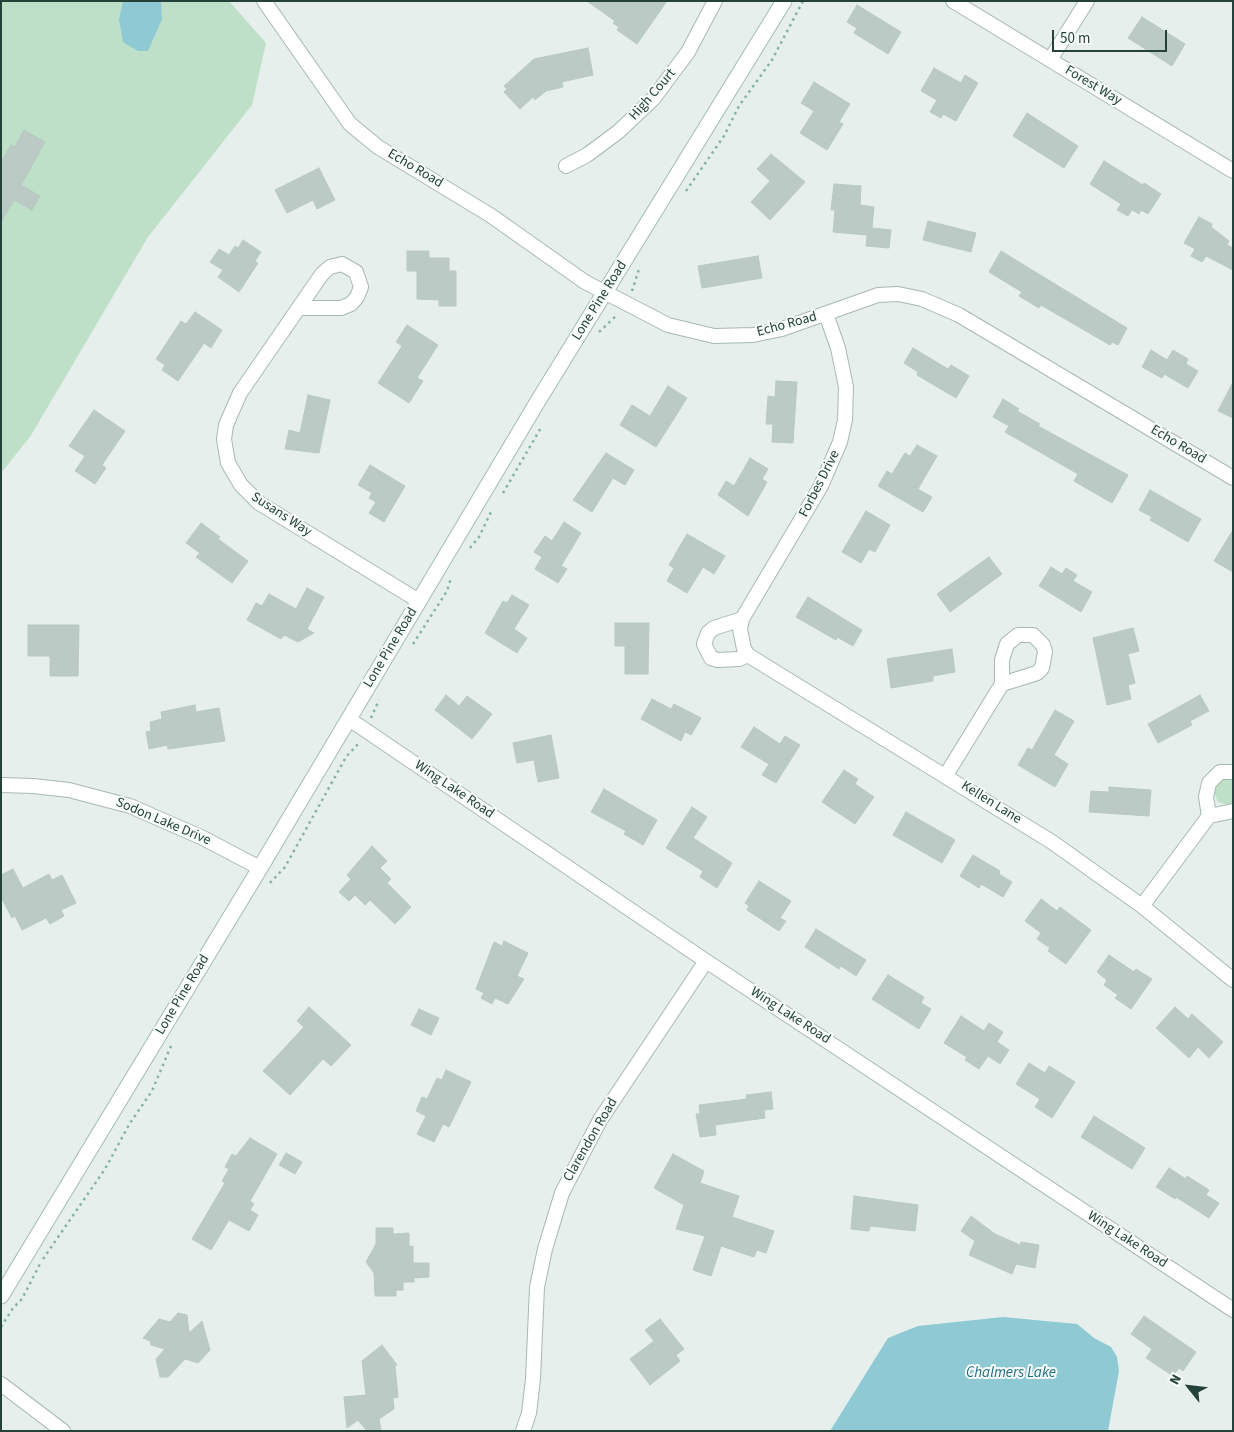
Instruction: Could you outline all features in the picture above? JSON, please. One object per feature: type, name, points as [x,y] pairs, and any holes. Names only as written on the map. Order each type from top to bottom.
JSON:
[{"type":"street","name":"Echo Road","points":[[264,1],[337,106],[363,135],[378,147],[505,226],[585,282],[668,325],[714,336],[768,332],[888,294],[910,296],[935,303],[960,315],[1233,478]]},
{"type":"street","name":"High Court","points":[[566,166],[587,155],[618,132],[653,98],[688,52],[716,1]]},
{"type":"street","name":"Lone Pine Road","points":[[1,1296],[605,292],[784,1]]},
{"type":"street","name":"Forest Way","points":[[953,1],[1233,171]]},
{"type":"street","points":[[1050,60],[1087,1]]},
{"type":"street","name":"Susans Way","points":[[298,308],[233,404],[224,440],[228,463],[241,485],[259,503],[419,601]]},
{"type":"street","name":"Forbes Drive","points":[[748,655],[741,640],[742,619],[812,504],[832,466],[840,442],[845,420],[846,387],[838,348],[826,314]]},
{"type":"street","points":[[742,619],[714,628],[708,634],[704,644],[711,658],[718,660],[739,659],[748,655]]},
{"type":"street","name":"Kellen Lane","points":[[748,655],[946,775],[1052,842],[1142,906],[1233,980]]},
{"type":"street","points":[[946,775],[1002,684]]},
{"type":"street","name":"Wing Lake Road","points":[[349,719],[706,961],[1233,1310]]},
{"type":"street","points":[[1209,816],[1206,797],[1209,783],[1220,772],[1233,772]]},
{"type":"street","name":"Sodon Lake Drive","points":[[1,785],[68,790],[130,806],[203,838],[260,868]]},
{"type":"street","points":[[1142,906],[1209,816],[1233,811]]},
{"type":"street","name":"Clarendon Road","points":[[523,1431],[529,1413],[533,1379],[537,1287],[545,1249],[562,1193],[600,1120],[706,961]]},
{"type":"street","points":[[1,1384],[62,1431]]},
{"type":"path","points":[[682,199],[724,136],[739,106],[772,60],[803,1]]},
{"type":"path","points":[[633,290],[641,263]]},
{"type":"path","points":[[596,335],[620,311]]},
{"type":"path","points":[[500,497],[521,466],[544,422]]},
{"type":"path","points":[[467,551],[479,538],[495,504]]},
{"type":"path","points":[[409,650],[447,592],[453,573]]},
{"type":"path","points":[[371,718],[380,698]]},
{"type":"path","points":[[266,888],[285,867],[346,757],[360,742]]},
{"type":"path","points":[[1,1327],[13,1308],[22,1299],[40,1264],[65,1225],[106,1169],[130,1123],[152,1091],[172,1044]]},
{"type":"green space","points":[[1,1],[229,1],[266,43],[252,105],[148,237],[30,437],[1,473]]},
{"type":"green space","points":[[1226,779],[1233,781],[1233,803],[1228,805],[1218,802],[1214,793],[1217,784]]},
{"type":"water","points":[[123,1],[161,1],[162,19],[148,51],[138,51],[123,42],[119,19]]},
{"type":"water","name":"Chalmers Lake","points":[[1003,1317],[1077,1324],[1094,1338],[1111,1347],[1117,1357],[1119,1371],[1108,1431],[830,1431],[888,1338],[918,1326]]},
{"type":"building","points":[[587,1],[667,1],[637,44],[617,30],[619,27],[613,23],[615,21]]},
{"type":"building","points":[[857,5],[901,32],[888,54],[854,33],[857,28],[847,22]]},
{"type":"building","points":[[1142,17],[1185,44],[1172,66],[1128,38]]},
{"type":"building","points":[[588,48],[593,75],[562,82],[563,87],[546,91],[535,100],[533,97],[520,109],[504,92],[507,89],[504,86],[534,59]]},
{"type":"building","points":[[934,68],[961,83],[965,75],[978,83],[956,121],[943,114],[941,118],[930,112],[937,100],[921,91]]},
{"type":"building","points":[[814,82],[850,104],[839,122],[843,124],[827,150],[800,133],[814,111],[801,103]]},
{"type":"building","points":[[1027,113],[1078,146],[1064,168],[1013,136]]},
{"type":"building","points":[[24,130],[45,142],[21,185],[40,196],[32,210],[14,200],[1,222],[1,162],[11,145],[15,147]]},
{"type":"building","points":[[771,154],[805,182],[770,220],[751,202],[770,181],[757,169]]},
{"type":"building","points":[[1104,161],[1161,194],[1148,214],[1141,210],[1139,214],[1132,210],[1128,216],[1117,210],[1121,204],[1090,184]]},
{"type":"building","points":[[319,168],[335,200],[317,209],[313,200],[287,213],[275,190]]},
{"type":"building","points":[[834,184],[861,186],[860,205],[874,207],[872,228],[891,230],[889,248],[866,246],[867,235],[833,232],[835,210],[831,210]]},
{"type":"building","points":[[1199,217],[1212,224],[1211,227],[1229,241],[1227,245],[1233,248],[1233,270],[1206,256],[1202,262],[1191,256],[1195,249],[1184,243]]},
{"type":"building","points":[[928,221],[976,233],[971,252],[923,240]]},
{"type":"building","points":[[243,240],[261,252],[255,261],[258,263],[239,292],[218,277],[223,270],[210,262],[219,249],[229,255],[235,246],[238,248]]},
{"type":"building","points":[[407,251],[429,251],[429,258],[449,258],[449,271],[456,271],[456,306],[439,306],[439,300],[417,299],[417,271],[407,271]]},
{"type":"building","points":[[1001,251],[1127,328],[1118,345],[1112,342],[1110,345],[1041,305],[1039,308],[1019,296],[1022,292],[989,272]]},
{"type":"building","points":[[758,256],[762,278],[702,288],[698,266]]},
{"type":"building","points":[[195,312],[222,330],[211,348],[204,343],[178,381],[162,370],[165,365],[156,359],[181,321],[186,324]]},
{"type":"building","points":[[407,325],[438,345],[417,378],[423,381],[409,403],[378,383],[402,346],[396,342]]},
{"type":"building","points":[[913,348],[948,369],[951,365],[969,376],[956,398],[917,375],[918,372],[904,363]]},
{"type":"building","points":[[1151,350],[1167,360],[1173,350],[1188,359],[1186,364],[1198,371],[1188,388],[1164,374],[1162,378],[1142,367]]},
{"type":"building","points":[[776,381],[797,382],[793,443],[772,442],[773,424],[766,424],[768,396],[775,397]]},
{"type":"building","points":[[1233,382],[1233,418],[1218,411]]},
{"type":"building","points":[[668,386],[687,398],[656,447],[620,425],[632,405],[650,416]]},
{"type":"building","points":[[308,395],[330,400],[319,453],[285,449],[289,430],[300,433]]},
{"type":"building","points":[[1003,399],[1019,409],[1017,411],[1040,424],[1038,426],[1128,475],[1112,503],[1074,481],[1078,474],[1005,432],[1009,426],[993,417]]},
{"type":"building","points":[[94,410],[125,431],[102,465],[106,468],[95,484],[75,471],[85,456],[69,446]]},
{"type":"building","points":[[917,445],[937,456],[918,489],[932,497],[923,512],[878,486],[887,471],[892,474],[905,453],[910,456]]},
{"type":"building","points":[[606,453],[634,470],[625,485],[613,478],[592,512],[573,500]]},
{"type":"building","points":[[750,458],[768,469],[762,479],[767,482],[748,516],[718,495],[726,481],[734,486]]},
{"type":"building","points":[[370,465],[405,486],[384,522],[369,513],[376,502],[369,498],[372,493],[358,485]]},
{"type":"building","points":[[1150,490],[1201,519],[1188,542],[1150,520],[1152,517],[1139,510]]},
{"type":"building","points":[[866,511],[890,525],[875,552],[869,549],[861,563],[842,552]]},
{"type":"building","points":[[564,522],[581,533],[561,566],[567,569],[558,583],[535,569],[542,557],[534,552],[545,536],[552,541]]},
{"type":"building","points":[[201,523],[220,537],[218,539],[248,561],[232,583],[196,557],[200,553],[186,543]]},
{"type":"building","points":[[1233,530],[1233,572],[1214,561]]},
{"type":"building","points":[[687,534],[725,556],[714,574],[703,567],[687,593],[667,581],[674,568],[669,565]]},
{"type":"building","points":[[989,557],[1002,574],[950,612],[937,594]]},
{"type":"building","points":[[1051,567],[1062,574],[1066,568],[1077,575],[1073,581],[1092,592],[1081,612],[1039,586]]},
{"type":"building","points":[[307,588],[324,597],[307,629],[314,633],[298,642],[284,635],[281,639],[247,620],[256,603],[262,606],[269,594],[296,609]]},
{"type":"building","points":[[512,595],[529,605],[514,629],[527,638],[517,653],[485,633],[503,601],[507,603]]},
{"type":"building","points":[[808,597],[862,630],[853,646],[837,637],[836,640],[796,617]]},
{"type":"building","points":[[615,623],[649,623],[648,674],[625,674],[625,646],[615,646]]},
{"type":"building","points":[[28,625],[79,625],[78,676],[50,676],[50,656],[28,656]]},
{"type":"building","points":[[1133,628],[1139,651],[1128,654],[1135,683],[1128,685],[1131,699],[1107,705],[1093,638]]},
{"type":"building","points":[[952,649],[955,672],[933,676],[933,681],[891,688],[887,659]]},
{"type":"building","points":[[446,695],[459,706],[467,696],[492,714],[472,739],[435,710]]},
{"type":"building","points":[[1200,695],[1209,711],[1190,721],[1192,725],[1158,743],[1148,724]]},
{"type":"building","points":[[652,699],[671,709],[674,704],[701,718],[691,735],[685,732],[681,741],[641,719]]},
{"type":"building","points":[[195,705],[196,712],[219,708],[225,741],[168,749],[167,745],[149,749],[146,732],[151,731],[150,722],[162,719],[161,712]]},
{"type":"building","points":[[1055,710],[1074,721],[1054,755],[1068,764],[1055,787],[1018,765],[1028,748],[1032,750]]},
{"type":"building","points":[[754,727],[780,744],[785,736],[800,745],[776,783],[762,775],[769,764],[741,747]]},
{"type":"building","points":[[551,735],[559,778],[538,782],[534,760],[517,763],[513,743]]},
{"type":"building","points":[[844,770],[858,779],[855,784],[874,797],[855,824],[822,802]]},
{"type":"building","points":[[1109,787],[1151,790],[1149,816],[1089,812],[1091,791],[1109,792]]},
{"type":"building","points":[[604,789],[657,820],[643,845],[624,834],[626,831],[591,812]]},
{"type":"building","points":[[692,807],[707,817],[693,838],[732,863],[717,888],[700,877],[703,871],[666,848]]},
{"type":"building","points":[[906,812],[955,840],[942,863],[893,835]]},
{"type":"building","points":[[372,846],[387,861],[380,868],[391,879],[387,883],[411,907],[395,924],[370,900],[365,905],[355,895],[349,901],[339,892],[351,879],[347,875]]},
{"type":"building","points":[[973,855],[1000,871],[999,874],[1012,882],[1003,897],[981,884],[979,888],[960,876]]},
{"type":"building","points":[[13,869],[23,888],[49,874],[52,880],[62,875],[76,903],[61,910],[64,916],[50,924],[46,918],[22,930],[15,916],[12,918],[1,897],[1,875]]},
{"type":"building","points":[[759,881],[791,901],[780,918],[786,921],[779,931],[747,910],[749,906],[745,903]]},
{"type":"building","points":[[1041,899],[1057,911],[1060,907],[1091,930],[1066,964],[1048,951],[1050,948],[1037,939],[1041,933],[1025,921]]},
{"type":"building","points":[[816,929],[866,960],[856,976],[841,966],[839,969],[805,947]]},
{"type":"building","points":[[504,941],[528,953],[517,976],[524,979],[508,1004],[495,998],[492,1004],[481,998],[484,993],[476,989],[494,942],[502,946]]},
{"type":"building","points":[[1109,955],[1134,972],[1136,969],[1152,979],[1131,1009],[1115,998],[1118,995],[1104,985],[1107,980],[1097,972]]},
{"type":"building","points":[[888,975],[924,997],[921,1003],[931,1009],[919,1029],[872,999]]},
{"type":"building","points":[[309,1007],[351,1045],[331,1066],[323,1059],[290,1095],[263,1071],[304,1027],[297,1021]]},
{"type":"building","points":[[1175,1007],[1188,1019],[1192,1014],[1223,1042],[1209,1058],[1198,1047],[1189,1058],[1156,1028]]},
{"type":"building","points":[[419,1009],[439,1018],[431,1035],[411,1025]]},
{"type":"building","points":[[961,1016],[984,1031],[989,1023],[1003,1032],[997,1042],[1009,1050],[1000,1064],[988,1056],[979,1069],[965,1060],[967,1057],[944,1043]]},
{"type":"building","points":[[1029,1063],[1045,1073],[1049,1066],[1075,1082],[1052,1118],[1035,1107],[1040,1099],[1016,1084]]},
{"type":"building","points":[[446,1070],[471,1082],[449,1127],[443,1124],[434,1142],[417,1134],[426,1116],[416,1111],[422,1097],[427,1099],[437,1078],[442,1080]]},
{"type":"building","points":[[771,1092],[773,1109],[764,1110],[765,1118],[715,1125],[716,1135],[700,1137],[696,1114],[700,1114],[699,1105],[747,1099],[746,1095]]},
{"type":"building","points":[[1094,1116],[1145,1148],[1132,1169],[1081,1137]]},
{"type":"building","points":[[250,1138],[277,1154],[250,1201],[254,1204],[250,1210],[258,1215],[249,1231],[229,1220],[211,1250],[192,1239],[225,1183],[222,1181],[229,1169],[225,1167],[232,1154],[236,1156]]},
{"type":"building","points":[[286,1153],[302,1162],[295,1174],[279,1165]]},
{"type":"building","points":[[673,1154],[704,1171],[700,1183],[739,1196],[732,1217],[774,1231],[766,1253],[757,1250],[754,1257],[721,1246],[711,1276],[693,1270],[705,1236],[676,1229],[684,1205],[654,1188]]},
{"type":"building","points":[[1169,1168],[1186,1179],[1187,1176],[1209,1190],[1206,1195],[1219,1203],[1209,1218],[1156,1187]]},
{"type":"building","points":[[854,1196],[918,1205],[915,1231],[870,1226],[869,1231],[851,1229]]},
{"type":"building","points":[[971,1216],[995,1234],[1020,1245],[1021,1242],[1039,1245],[1035,1268],[1016,1264],[1012,1274],[969,1255],[975,1241],[961,1231]]},
{"type":"building","points":[[376,1228],[393,1228],[393,1234],[409,1233],[409,1247],[413,1246],[413,1263],[429,1263],[429,1277],[414,1278],[414,1282],[403,1282],[403,1290],[396,1290],[396,1296],[375,1296],[374,1273],[366,1262],[376,1244]]},
{"type":"building","points":[[178,1313],[187,1315],[189,1333],[202,1321],[210,1350],[198,1363],[185,1359],[168,1377],[160,1377],[156,1359],[165,1349],[151,1345],[150,1341],[143,1338],[159,1319],[170,1322]]},
{"type":"building","points":[[1144,1316],[1196,1352],[1183,1371],[1179,1368],[1173,1376],[1146,1358],[1152,1349],[1131,1334]]},
{"type":"building","points":[[660,1319],[684,1349],[676,1355],[680,1361],[650,1385],[630,1359],[654,1341],[645,1330]]},
{"type":"building","points":[[382,1345],[397,1365],[395,1366],[398,1397],[393,1398],[394,1409],[379,1419],[381,1431],[367,1431],[358,1420],[347,1428],[344,1397],[366,1395],[362,1361]]}]
